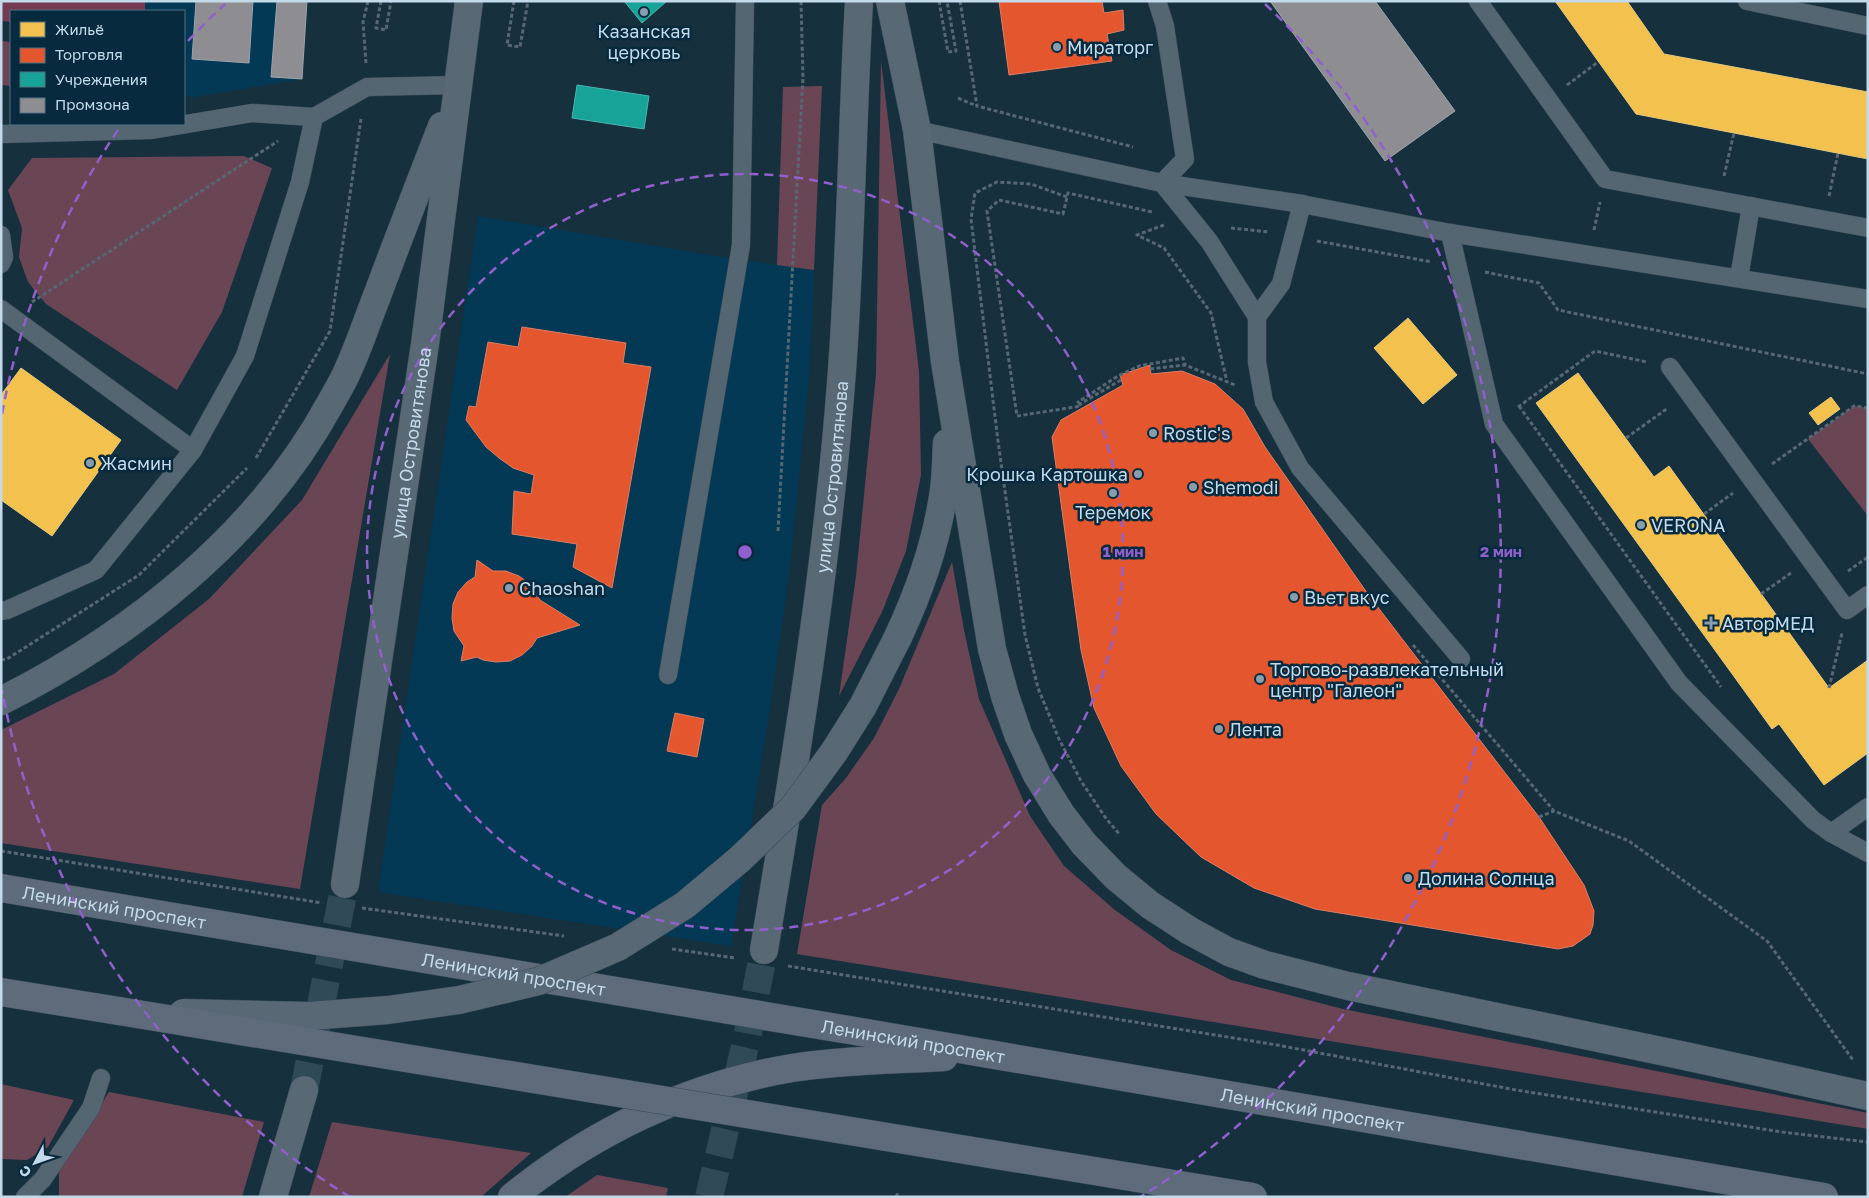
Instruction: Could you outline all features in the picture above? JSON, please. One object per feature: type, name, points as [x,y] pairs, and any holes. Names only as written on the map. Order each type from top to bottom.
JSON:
[{"type":"main road","name":"улица Островитянова","points":[[338,894],[425,344],[469,1]]},
{"type":"main road","name":"улица Островитянова","points":[[761,958],[802,721],[824,563],[842,371],[859,1]]},
{"type":"main road","points":[[890,1],[917,130],[945,362],[992,649],[1018,734],[1037,775],[1066,822],[1084,844],[1116,877],[1150,905],[1190,931],[1229,952],[1265,965],[1348,986],[1868,1096]]},
{"type":"main road","points":[[1,701],[35,684],[81,656],[168,594],[241,526],[265,500],[297,459],[348,371],[458,85]]},
{"type":"main road","points":[[119,1011],[309,1016],[388,1010],[459,1000],[538,981],[618,947],[684,905],[740,859],[793,808],[834,752],[863,706],[898,636],[926,569],[937,530],[943,496],[947,439],[945,362]]},
{"type":"main road","name":"Ленинский проспект","points":[[1,888],[990,1054],[1824,1197]]},
{"type":"main road","points":[[1,992],[1253,1197]]},
{"type":"main road","points":[[512,1197],[574,1152],[615,1129],[668,1103],[736,1081],[792,1068],[834,1063],[990,1054]]},
{"type":"main road","points":[[273,1197],[304,1090]]},
{"type":"lane","points":[[668,675],[741,245],[745,1]]},
{"type":"lane","points":[[1157,1],[1165,26],[1185,159],[1162,183]]},
{"type":"lane","points":[[1478,1],[1605,179],[1868,228]]},
{"type":"lane","points":[[1747,1],[1868,26]]},
{"type":"lane","points":[[185,124],[252,113],[314,117],[367,87],[458,85]]},
{"type":"lane","points":[[1,611],[96,570],[193,450],[245,356],[300,182],[314,117]]},
{"type":"lane","points":[[1,134],[151,130],[181,125]]},
{"type":"lane","points":[[917,130],[1162,183],[1302,204],[1450,233],[1868,299]]},
{"type":"lane","points":[[1162,183],[1209,241],[1256,317],[1256,362],[1264,402],[1300,468],[1461,659]]},
{"type":"lane","points":[[1256,317],[1282,284],[1302,204]]},
{"type":"lane","points":[[1739,278],[1751,206]]},
{"type":"lane","points":[[1450,233],[1494,424],[1679,683],[1813,820],[1868,853]]},
{"type":"lane","points":[[1,235],[4,257],[1,264]]},
{"type":"lane","points":[[6,313],[193,450]]},
{"type":"lane","points":[[1670,367],[1847,610],[1868,595]]},
{"type":"lane","points":[[1832,833],[1868,807]]},
{"type":"lane","points":[[25,1197],[43,1179],[91,1108],[101,1078]]},
{"type":"path","points":[[381,1],[376,28],[386,30],[391,1]]},
{"type":"path","points":[[514,1],[507,45],[520,47],[528,1]]},
{"type":"path","points":[[778,532],[803,78],[801,1]]},
{"type":"path","points":[[939,1],[948,52],[956,51],[947,1]]},
{"type":"path","points":[[960,1],[978,106]]},
{"type":"path","points":[[1548,98],[1598,62]]},
{"type":"path","points":[[958,98],[978,106],[1133,147]]},
{"type":"path","points":[[6,313],[314,117]]},
{"type":"path","points":[[1719,200],[1734,133]]},
{"type":"path","points":[[1824,220],[1838,153]]},
{"type":"path","points":[[1067,197],[1031,184],[997,182],[975,193],[971,219],[998,441],[1025,635],[1038,688],[1059,740],[1081,782],[1105,817],[1123,838]]},
{"type":"path","points":[[1150,369],[1185,365],[1182,358],[1139,366],[1118,376],[1078,402],[1082,406],[1017,416],[987,212],[999,200],[1063,214],[1068,193],[1153,212],[1165,225],[1138,235],[1164,248],[1211,313],[1227,382]]},
{"type":"path","points":[[1228,227],[1271,233]]},
{"type":"path","points":[[1312,240],[1440,264]]},
{"type":"path","points":[[1482,271],[1539,284],[1558,310],[1868,374]]},
{"type":"path","points":[[1537,393],[1595,351],[1670,367]]},
{"type":"path","points":[[1080,404],[1121,380]]},
{"type":"path","points":[[1626,438],[1689,393]]},
{"type":"path","points":[[1519,406],[1722,689]]},
{"type":"path","points":[[1704,514],[1854,406],[1868,408]]},
{"type":"path","points":[[1761,594],[1809,559]]},
{"type":"path","points":[[1829,688],[1847,610]]},
{"type":"path","points":[[1538,817],[1554,812]]},
{"type":"path","points":[[1629,841],[1767,941],[1853,1060]]},
{"type":"path","points":[[1,851],[338,894]]},
{"type":"path","points":[[361,908],[565,936]]},
{"type":"path","points":[[663,948],[761,958],[1277,1045],[1525,1092],[1782,1132],[1868,1142]]},
{"type":"path","points":[[1843,1058],[1860,1062]]},
{"type":"shaded area","points":[[1,1],[145,1],[145,10],[10,10],[10,22],[1,21]]},
{"type":"shaded area","points":[[145,1],[307,1],[302,79],[195,97],[185,96],[185,10],[145,10]]},
{"type":"shaded area","points":[[1,41],[10,42],[10,86],[1,85]]},
{"type":"shaded area","points":[[881,61],[919,371],[921,475],[906,551],[882,612],[839,696],[856,576],[876,374]]},
{"type":"shaded area","points":[[822,86],[814,270],[777,265],[783,87]]},
{"type":"shaded area","points":[[244,156],[272,168],[222,312],[177,390],[46,304],[28,282],[19,257],[22,228],[8,190],[32,158]]},
{"type":"shaded area","points":[[478,216],[709,255],[814,270],[810,368],[790,568],[769,716],[731,946],[378,892]]},
{"type":"shaded area","points":[[390,354],[300,889],[1,843],[1,730],[114,674],[209,599],[302,500]]},
{"type":"shaded area","points":[[1854,406],[1868,408],[1868,516],[1808,439]]},
{"type":"shaded area","points":[[952,562],[979,699],[1030,816],[1064,866],[1115,910],[1171,950],[1231,980],[1343,1009],[1868,1113],[1868,1129],[797,954],[822,805],[846,778],[874,738],[899,689]]},
{"type":"shaded area","points":[[1,1084],[74,1100],[48,1147],[27,1160],[1,1159]]},
{"type":"shaded area","points":[[109,1092],[264,1122],[242,1197],[59,1197],[59,1171]]},
{"type":"shaded area","points":[[332,1122],[531,1153],[481,1197],[309,1197]]},
{"type":"shaded area","points":[[597,1175],[668,1188],[666,1197],[565,1197]]},
{"type":"building: Жильё","points":[[1555,1],[1627,1],[1664,54],[1868,92],[1868,159],[1636,114]]},
{"type":"building: Жильё","points":[[1408,318],[1457,375],[1423,404],[1374,348]]},
{"type":"building: Жильё","points":[[21,368],[121,440],[52,536],[1,500],[1,395]]},
{"type":"building: Жильё","points":[[1578,373],[1654,477],[1669,466],[1829,688],[1868,660],[1868,753],[1824,785],[1779,724],[1772,729],[1536,403]]},
{"type":"building: Жильё","points":[[1831,397],[1840,409],[1818,425],[1809,413]]},
{"type":"building: Торговля","name":"Мираторг","points":[[999,1],[1102,1],[1104,13],[1123,10],[1124,30],[1107,34],[1112,61],[1009,75]]},
{"type":"building: Торговля","points":[[522,327],[626,343],[623,363],[651,367],[612,588],[573,567],[577,544],[512,534],[514,491],[531,494],[534,475],[513,468],[499,458],[486,447],[466,420],[469,406],[476,407],[488,342],[518,347]]},
{"type":"building: Торговля","name":"Торгово-развлекательный центр \"Галеон\"","points":[[1150,365],[1151,374],[1182,371],[1215,384],[1243,409],[1265,447],[1370,597],[1539,817],[1584,885],[1594,911],[1590,934],[1573,946],[1558,949],[1315,909],[1254,888],[1201,857],[1156,814],[1121,766],[1094,708],[1081,650],[1052,437],[1061,420],[1123,385],[1120,375]]},
{"type":"building: Торговля","points":[[477,560],[493,571],[506,571],[519,576],[530,584],[540,600],[580,625],[537,638],[532,646],[522,655],[510,661],[496,662],[477,657],[461,661],[464,646],[454,631],[452,618],[453,604],[458,592],[467,582],[475,577]]},
{"type":"building: Торговля","points":[[675,713],[704,719],[697,757],[667,751]]},
{"type":"building: Учреждения","name":"Казанская церковь","points":[[624,1],[667,1],[642,23]]},
{"type":"building: Учреждения","points":[[577,85],[649,96],[644,129],[572,118]]},
{"type":"building: Промзона","points":[[196,1],[253,1],[249,63],[192,59]]},
{"type":"building: Промзона","points":[[277,1],[307,1],[302,79],[271,77]]},
{"type":"building: Промзона","points":[[1270,1],[1375,1],[1455,111],[1385,161]]},
{"type":"tunnel","points":[[304,1090],[345,884]]},
{"type":"tunnel","points":[[709,1197],[747,1038],[764,950]]},
{"type":"place","name":"Казанская церковь","points":[[644,12]]},
{"type":"place","name":"Мираторг","points":[[1057,47]]},
{"type":"place","name":"Rostic's","points":[[1153,433]]},
{"type":"place","name":"Жасмин","points":[[90,463]]},
{"type":"place","name":"Крошка Картошка","points":[[1138,474]]},
{"type":"place","name":"Shemodi","points":[[1193,487]]},
{"type":"place","name":"Теремок","points":[[1113,493]]},
{"type":"place","name":"VERONA","points":[[1641,525]]},
{"type":"place","name":"Chaoshan","points":[[509,588]]},
{"type":"place","name":"Вьет вкус","points":[[1294,597]]},
{"type":"place","name":"АвторМЕД","points":[[1711,623]]},
{"type":"place","name":"Торгово-развлекательный центр \"Галеон\"","points":[[1260,679]]},
{"type":"place","name":"Лента","points":[[1219,729]]},
{"type":"place","name":"Долина Солнца","points":[[1408,878]]}]
